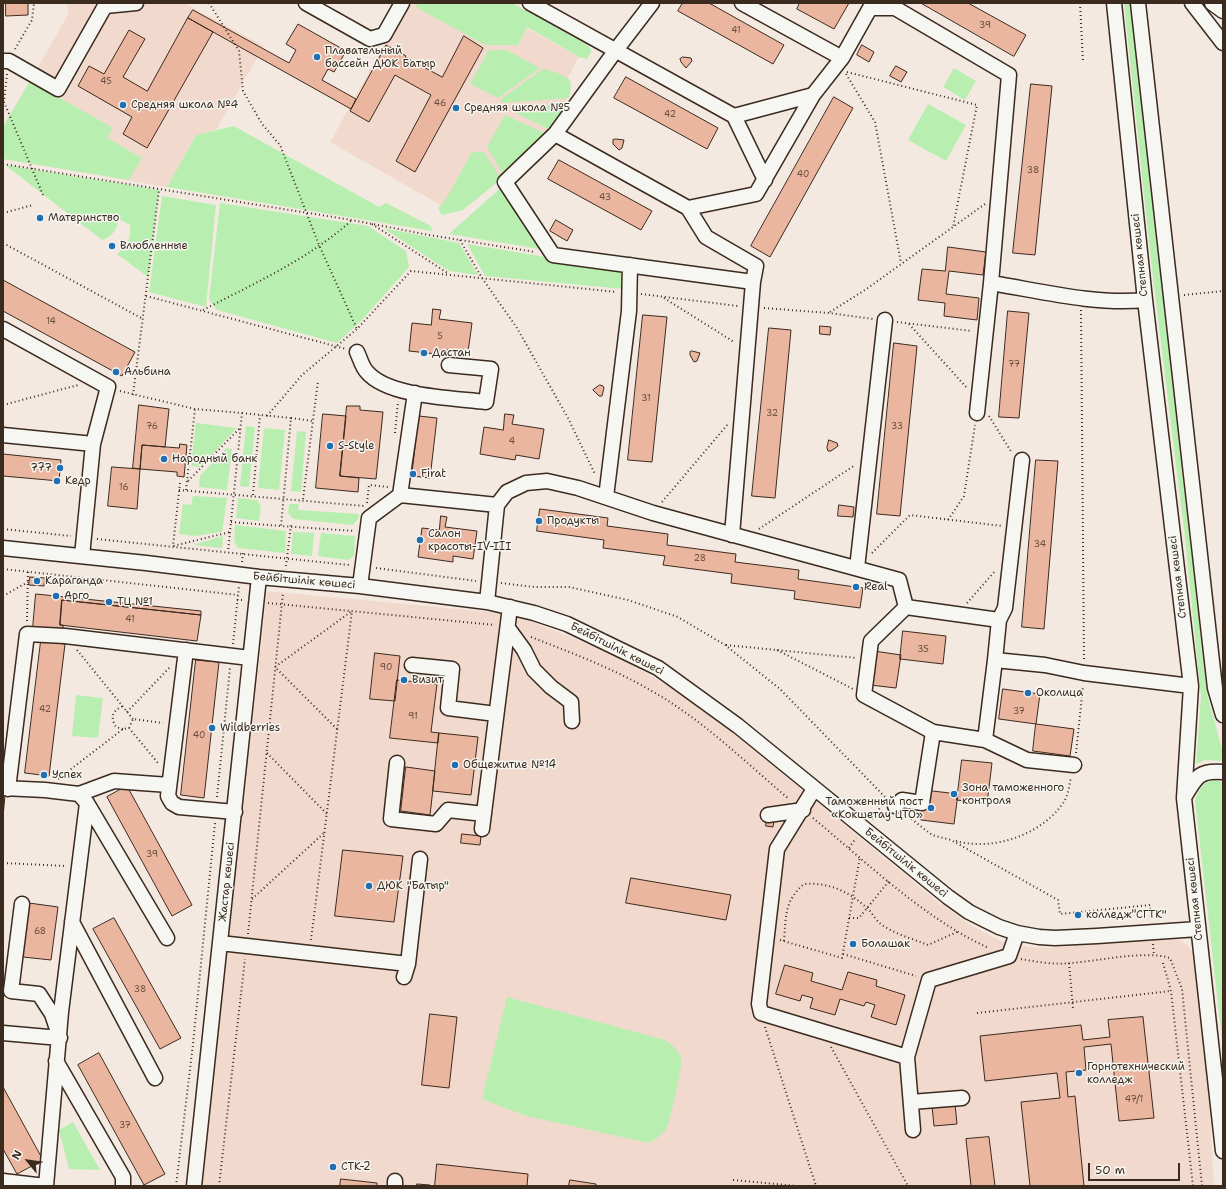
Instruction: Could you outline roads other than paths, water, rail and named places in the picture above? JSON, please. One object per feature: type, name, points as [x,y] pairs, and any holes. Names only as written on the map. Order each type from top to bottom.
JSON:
[{"type":"street","points":[[6,61],[58,89],[105,6],[136,3]]},
{"type":"street","points":[[306,3],[370,39],[384,35],[402,3]]},
{"type":"street","points":[[530,3],[734,116],[765,180]]},
{"type":"street","points":[[652,3],[555,134],[505,182],[553,255],[754,282]]},
{"type":"street","points":[[742,3],[760,7],[842,58]]},
{"type":"street","name":"Степная көшесі","points":[[1114,3],[1145,300],[1191,686],[1184,798],[1223,1150]]},
{"type":"street","points":[[1138,3],[1215,688],[1223,715]]},
{"type":"street","points":[[1192,3],[1223,43]]},
{"type":"street","points":[[1212,3],[1223,11]]},
{"type":"street","points":[[688,208],[756,194],[813,95],[842,58],[868,6],[895,8],[986,59],[1010,75],[986,333],[976,413]]},
{"type":"street","points":[[734,116],[813,95]]},
{"type":"street","points":[[555,134],[688,208],[706,237],[756,266],[742,408],[738,537]]},
{"type":"street","points":[[606,497],[629,311],[628,293],[630,266]]},
{"type":"street","points":[[991,283],[1081,297],[1126,302],[1145,300]]},
{"type":"street","points":[[857,568],[885,320]]},
{"type":"street","points":[[3,329],[102,384],[93,444],[82,556]]},
{"type":"street","points":[[357,352],[366,371],[381,384],[399,390],[486,402],[491,369],[449,365]]},
{"type":"street","points":[[360,586],[369,518],[395,491],[414,392]]},
{"type":"street","points":[[3,436],[93,444]]},
{"type":"street","points":[[985,740],[999,620],[1006,608],[1022,460]]},
{"type":"street","points":[[487,602],[497,505],[507,492],[526,483],[547,481],[606,497],[652,513],[899,580],[906,607]]},
{"type":"street","points":[[395,491],[497,505]]},
{"type":"street","name":"Бейбітшілік көшесі","points":[[3,548],[285,580],[360,586],[487,602],[510,607],[567,624],[658,668],[738,726],[814,789],[969,912],[994,925],[1017,933],[1055,938],[1198,929]]},
{"type":"street","name":"Жастар көшесі","points":[[194,1186],[259,577]]},
{"type":"street","points":[[482,829],[510,607]]},
{"type":"street","points":[[906,607],[999,620]]},
{"type":"street","points":[[906,607],[871,641],[864,695],[933,732],[985,740],[1027,760],[1074,765]]},
{"type":"street","points":[[508,628],[524,650],[534,670],[551,687],[571,702],[572,721]]},
{"type":"street","points":[[169,781],[114,781],[83,799],[45,790],[6,788],[27,634],[65,636],[250,658]]},
{"type":"street","points":[[186,650],[168,796],[172,803],[180,807],[235,812]]},
{"type":"street","points":[[995,660],[1045,665],[1084,673],[1191,686]]},
{"type":"street","points":[[412,665],[452,669],[448,708],[496,714]]},
{"type":"street","points":[[895,806],[902,800],[922,803],[933,732]]},
{"type":"street","points":[[397,763],[392,819],[436,824],[448,810],[484,814]]},
{"type":"street","points":[[1184,798],[1200,774],[1210,771],[1223,772]]},
{"type":"street","points":[[814,789],[803,810],[777,850],[759,1004],[761,1013],[907,1057]]},
{"type":"street","points":[[3,1181],[46,1186],[56,1060],[60,1038],[79,867],[83,799]]},
{"type":"street","points":[[83,799],[167,938]]},
{"type":"street","points":[[768,815],[803,810]]},
{"type":"street","points":[[220,943],[309,953],[406,970],[420,859]]},
{"type":"street","points":[[22,904],[11,991],[39,994],[52,1014],[60,1038]]},
{"type":"street","points":[[72,922],[155,1078]]},
{"type":"street","points":[[913,1130],[907,1057],[929,980],[1010,956],[1017,933]]},
{"type":"street","points":[[3,1034],[60,1038]]},
{"type":"street","points":[[1212,1056],[1223,1071]]},
{"type":"street","points":[[56,1060],[123,1177],[123,1186]]},
{"type":"street","points":[[911,1102],[962,1098]]},
{"type":"place","name":"Плавательный бассейн ДЮК Батыр","points":[[317,57]]},
{"type":"place","name":"Средняя школа №4","points":[[123,105]]},
{"type":"place","name":"Средняя школа №5","points":[[456,108]]},
{"type":"place","name":"Материнство","points":[[40,218]]},
{"type":"place","name":"Влюбленные","points":[[112,246]]},
{"type":"place","name":"Дастан","points":[[424,353]]},
{"type":"place","name":"Альбина","points":[[116,372]]},
{"type":"place","name":"S-Style","points":[[330,446]]},
{"type":"place","name":"Народный банк","points":[[164,459]]},
{"type":"place","name":"777","points":[[60,468]]},
{"type":"place","name":"Firat","points":[[413,474]]},
{"type":"place","name":"Кедр","points":[[57,481]]},
{"type":"place","name":"Продукты","points":[[539,521]]},
{"type":"place","name":"Салон красоты-IV-III","points":[[420,540]]},
{"type":"place","name":"Караганда","points":[[37,581]]},
{"type":"place","name":"Real","points":[[856,587]]},
{"type":"place","name":"Арго","points":[[56,596]]},
{"type":"place","name":"ТЦ №1","points":[[109,602]]},
{"type":"place","name":"Визит","points":[[404,680]]},
{"type":"place","name":"Околица","points":[[1028,693]]},
{"type":"place","name":"Wildberries","points":[[212,728]]},
{"type":"place","name":"Общежитие №14","points":[[455,765]]},
{"type":"place","name":"Успех","points":[[44,775]]},
{"type":"place","name":"Зона таможенного контроля","points":[[954,794]]},
{"type":"place","name":"Таможенный пост «Кокшетау ЦТО»","points":[[931,808]]},
{"type":"place","name":"ДЮК \"Батыр\"","points":[[369,886]]},
{"type":"place","name":"колледж\"СГТК\"","points":[[1078,915]]},
{"type":"place","name":"Болашак","points":[[853,944]]},
{"type":"place","name":"Горнотехнический колледж","points":[[1079,1073]]},
{"type":"place","name":"СТК-2","points":[[333,1167]]}]
